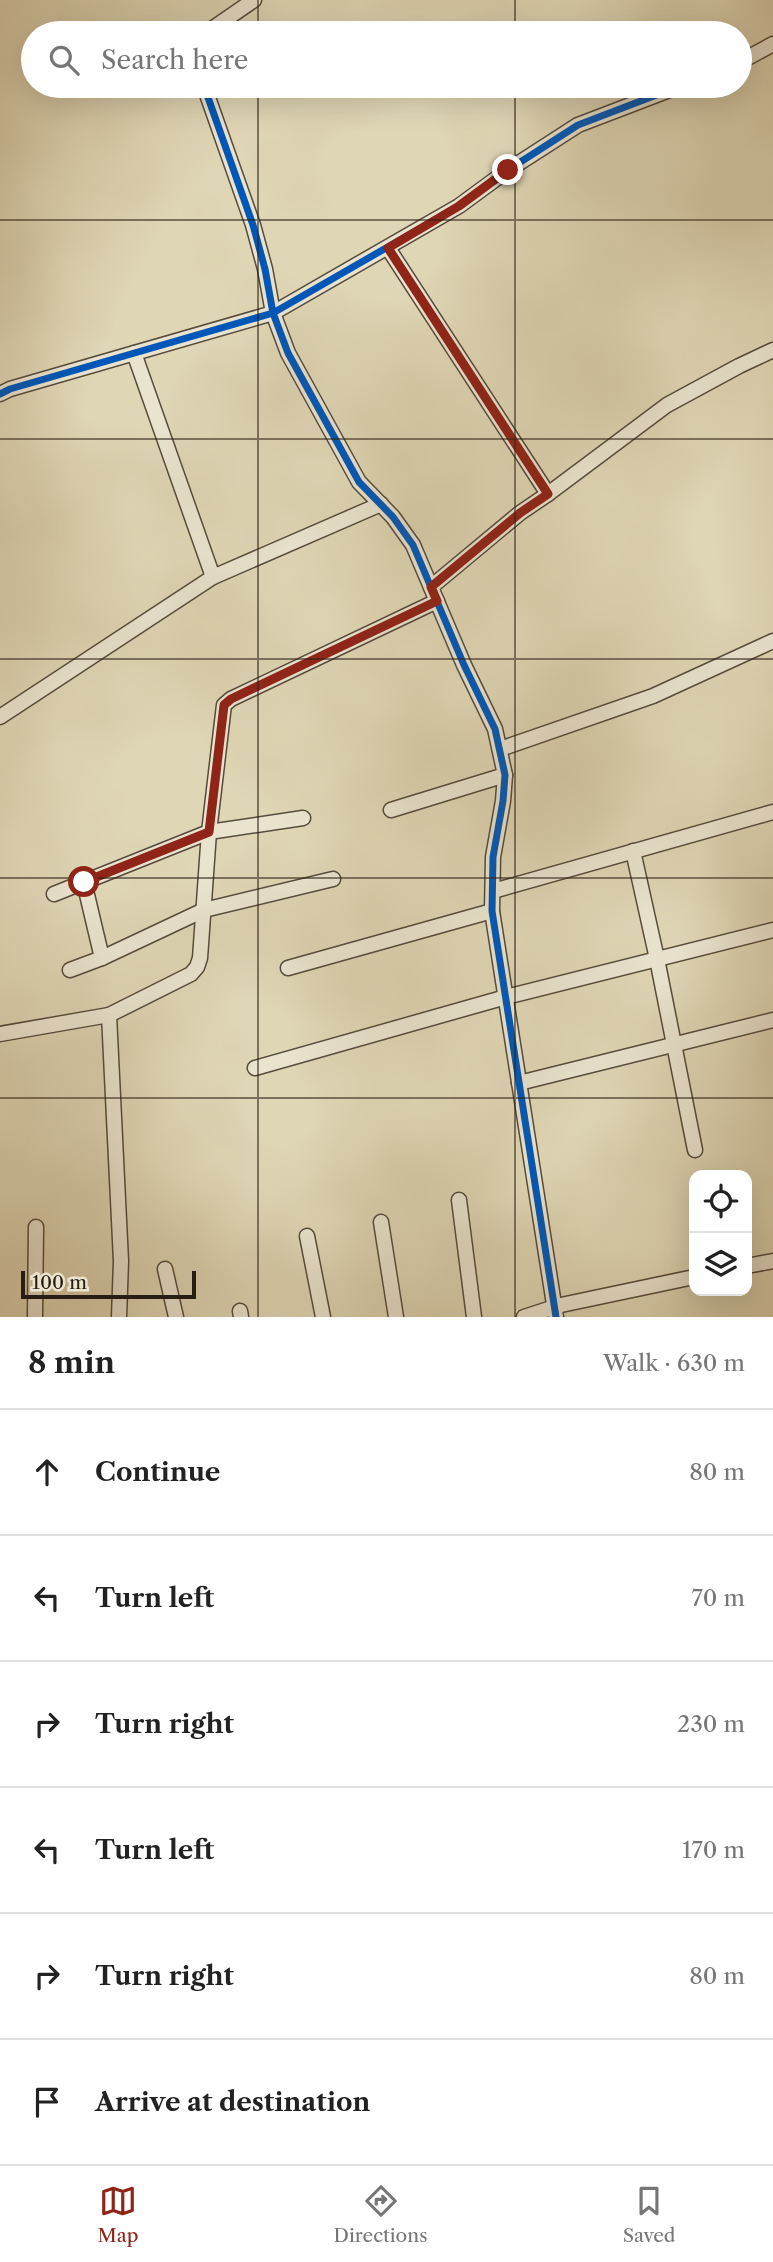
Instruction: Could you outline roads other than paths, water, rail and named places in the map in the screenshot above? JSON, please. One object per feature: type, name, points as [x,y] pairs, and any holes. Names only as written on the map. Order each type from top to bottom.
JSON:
[{"type":"street","points":[[223,21],[254,0]]},
{"type":"street","points":[[752,55],[773,44]]},
{"type":"street","points":[[208,98],[253,225],[273,313],[288,353],[359,482],[393,517],[412,545],[495,729],[505,775],[493,857],[492,911],[555,1312]]},
{"type":"street","points":[[0,394],[273,313],[459,206],[508,170],[578,125],[649,98]]},
{"type":"street","points":[[388,248],[548,494]]},
{"type":"street","points":[[0,1034],[109,1015],[191,974],[197,967],[224,705],[434,594],[520,513],[667,405],[773,350]]},
{"type":"street","points":[[134,353],[213,577]]},
{"type":"street","points":[[0,717],[213,577],[381,504]]},
{"type":"street","points":[[499,749],[653,696],[773,641]]},
{"type":"street","points":[[391,810],[505,775]]},
{"type":"street","points":[[492,891],[773,814]]},
{"type":"street","points":[[54,894],[209,832],[303,818]]},
{"type":"street","points":[[633,851],[695,1150]]},
{"type":"street","points":[[69,970],[102,958],[204,910],[333,878]]},
{"type":"street","points":[[84,882],[102,958]]},
{"type":"street","points":[[288,968],[492,911]]},
{"type":"street","points":[[255,1068],[506,998],[773,930]]},
{"type":"street","points":[[109,1015],[121,1261],[120,1317]]},
{"type":"street","points":[[519,1083],[773,1020]]},
{"type":"street","points":[[459,1200],[474,1317]]},
{"type":"street","points":[[382,1222],[396,1317]]},
{"type":"street","points":[[35,1317],[36,1227]]},
{"type":"street","points":[[307,1236],[323,1317]]},
{"type":"street","points":[[752,1265],[773,1261]]},
{"type":"street","points":[[165,1269],[176,1317]]},
{"type":"street","points":[[524,1317],[555,1312],[689,1278]]}]
